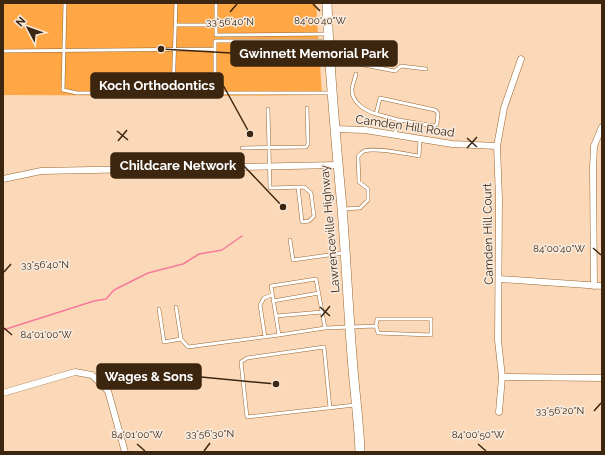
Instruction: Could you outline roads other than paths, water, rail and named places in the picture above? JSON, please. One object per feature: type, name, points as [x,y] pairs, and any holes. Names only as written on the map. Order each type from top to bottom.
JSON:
[{"type":"main road","name":"Lawrenceville Highway","points":[[327,3],[334,129],[342,209],[360,452]]},
{"type":"street","name":"Camden Hill Court","points":[[499,412],[502,377],[498,340],[500,279],[497,146],[504,108],[521,59]]},
{"type":"street","points":[[594,286],[594,146],[602,127]]},
{"type":"street","name":"Camden Hill Road","points":[[334,129],[365,130],[452,144],[497,146]]},
{"type":"street","points":[[3,179],[41,171],[337,165]]},
{"type":"street","points":[[500,279],[602,286]]},
{"type":"street","points":[[3,394],[75,372],[92,375],[108,391],[125,452]]},
{"type":"street","points":[[502,377],[602,378]]},
{"type":"lane","points":[[64,3],[64,90],[77,93],[333,93]]},
{"type":"lane","points":[[174,94],[176,3]]},
{"type":"lane","points":[[215,93],[216,3]]},
{"type":"lane","points":[[176,25],[216,25]]},
{"type":"lane","points":[[216,35],[328,38]]},
{"type":"lane","points":[[215,41],[328,38]]},
{"type":"lane","points":[[3,51],[215,49]]},
{"type":"lane","points":[[330,59],[395,71],[401,66],[426,70]]},
{"type":"lane","points":[[356,74],[352,90],[353,95],[363,108],[376,114],[399,120],[434,126],[437,124],[438,113],[435,110],[380,98],[376,114]]},
{"type":"lane","points":[[242,148],[306,147],[308,144],[307,108]]},
{"type":"lane","points":[[268,109],[268,167],[270,188],[298,187],[304,187],[311,192],[314,216],[309,222],[302,222],[298,187]]},
{"type":"lane","points":[[396,134],[399,120]]},
{"type":"lane","points":[[342,209],[360,208],[368,200],[368,188],[359,182],[358,157],[360,154],[364,151],[381,150],[419,156],[420,139]]},
{"type":"lane","points":[[290,240],[293,260],[345,253]]},
{"type":"lane","points":[[279,335],[271,286],[316,279],[325,328]]},
{"type":"lane","points":[[273,301],[319,293]]},
{"type":"lane","points":[[265,337],[260,305],[264,298],[272,296]]},
{"type":"lane","points":[[176,307],[181,339],[188,347],[325,328],[376,326]]},
{"type":"lane","points":[[159,309],[164,342],[181,339]]},
{"type":"lane","points":[[276,316],[322,312]]},
{"type":"lane","points":[[377,319],[431,319],[431,335],[378,333],[376,326],[377,319]]},
{"type":"lane","points":[[330,408],[324,347],[247,358],[241,362],[247,417],[330,408],[357,405]]},
{"type":"waterway","points":[[3,330],[94,301],[106,299],[114,290],[148,273],[183,264],[199,254],[222,250],[242,236]]},
{"type":"place","name":"Gwinnett Memorial Park","points":[[161,49]]},
{"type":"place","name":"Koch Orthodontics","points":[[250,134]]},
{"type":"place","name":"Childcare Network","points":[[283,207]]},
{"type":"place","name":"Wages & Sons","points":[[276,384]]}]
